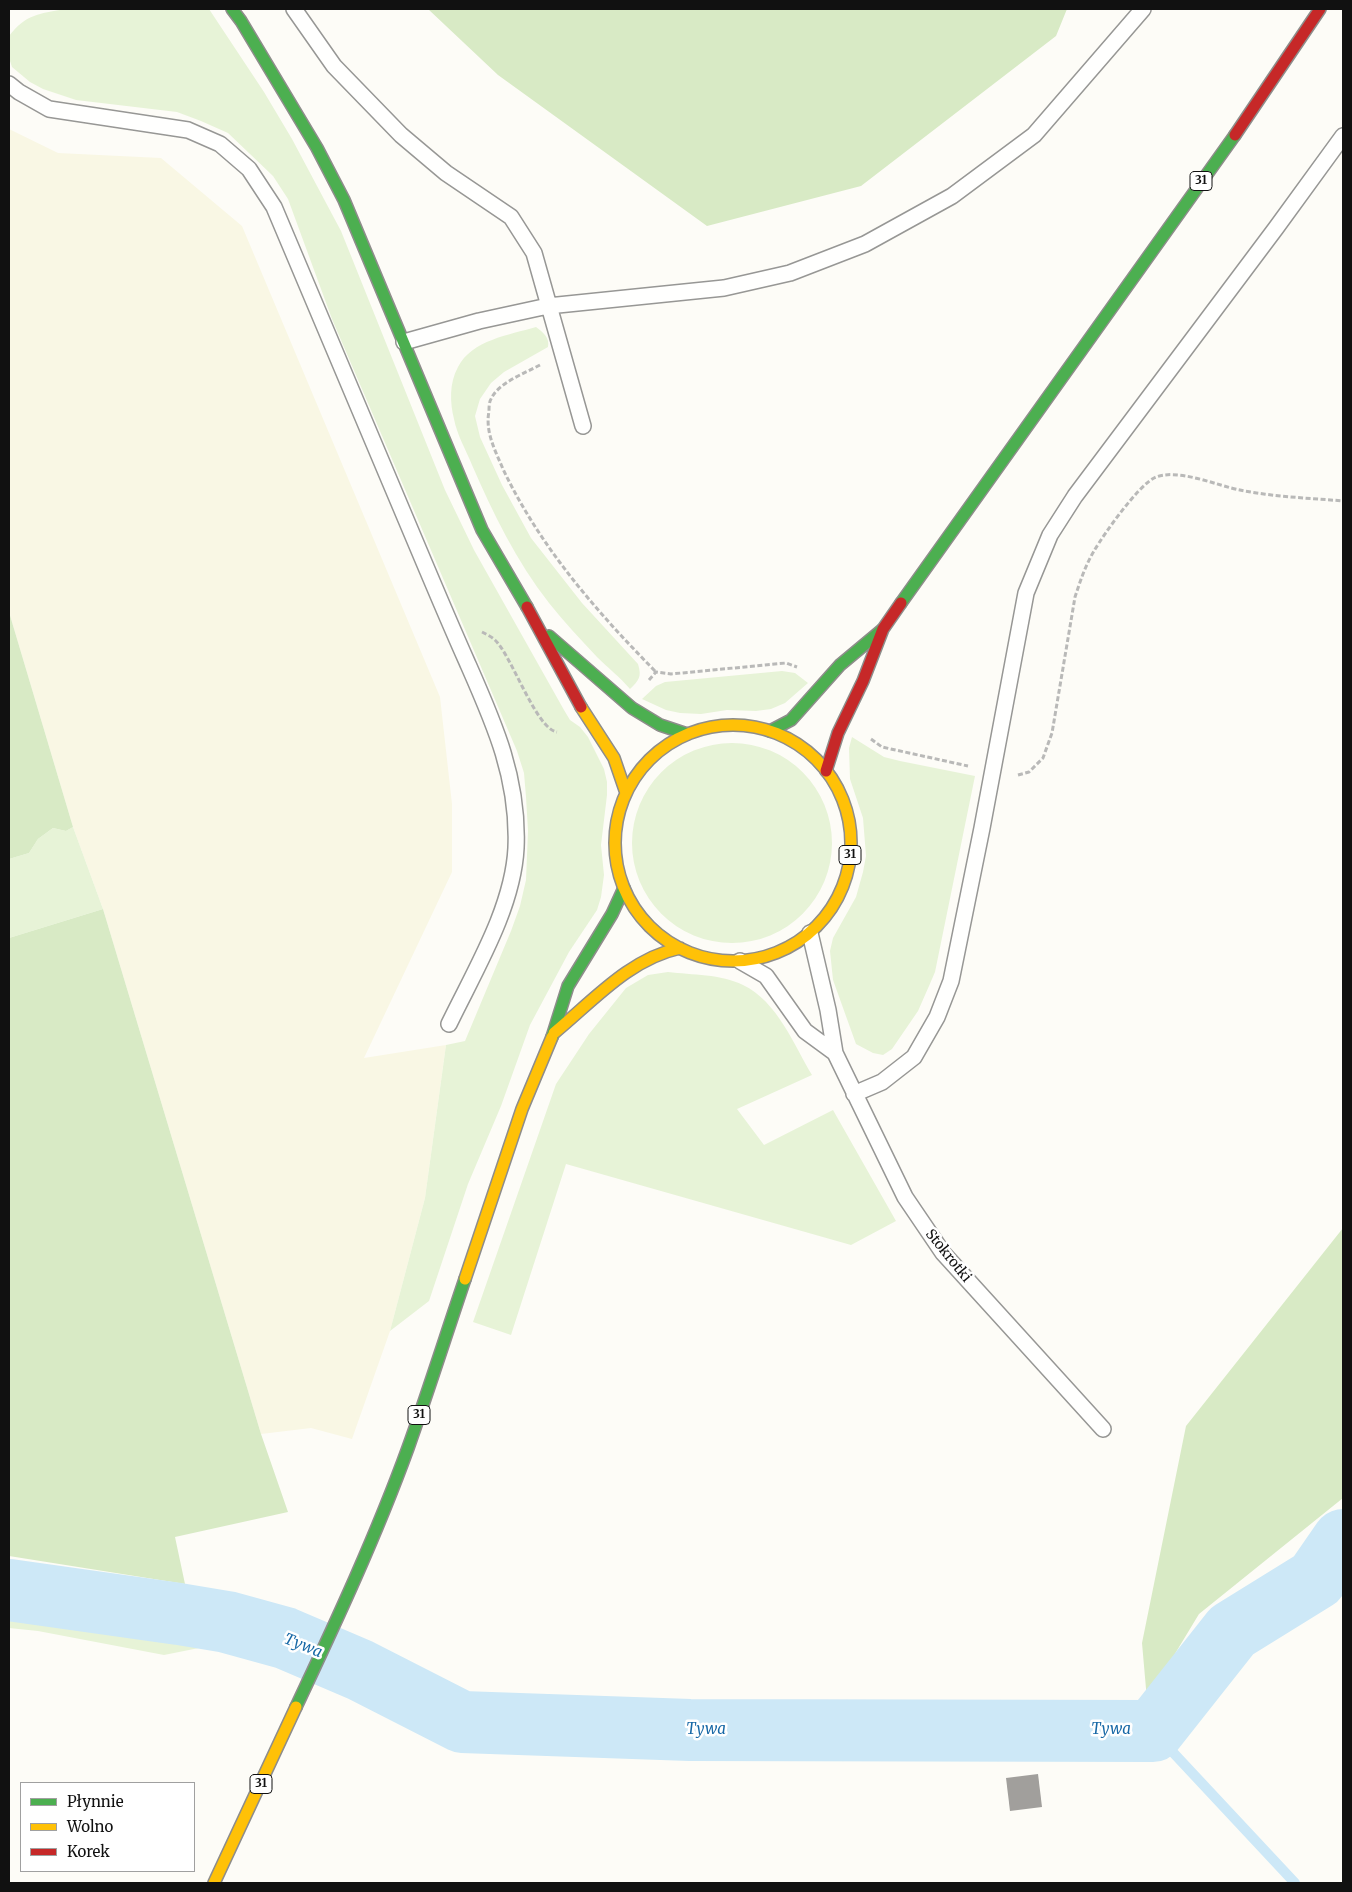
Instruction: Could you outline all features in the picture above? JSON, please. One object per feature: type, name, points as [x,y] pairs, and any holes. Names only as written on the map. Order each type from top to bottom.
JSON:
[{"type":"main road","points":[[232,9],[283,91],[344,200],[482,530],[541,630],[576,700],[614,758],[626,793]]},
{"type":"main road","name":"31","points":[[826,770],[838,733],[863,681],[883,629],[1253,109],[1320,9]]},
{"type":"main road","name":"31","points":[[770,731],[791,720],[840,665],[883,629]]},
{"type":"main road","points":[[541,630],[632,708],[660,725],[687,734]]},
{"type":"main road","name":"31","points":[[728,725],[750,726],[770,731],[801,746],[826,770],[838,788],[850,825],[852,845],[847,874],[836,902],[824,918],[810,933],[789,948],[765,957],[740,961],[709,959],[680,948],[662,937],[646,923],[634,907],[624,888],[617,865],[615,841],[618,816],[626,793],[634,778],[657,753],[687,734],[707,728],[728,725]]},
{"type":"main road","name":"31","points":[[214,1883],[331,1632],[383,1512],[408,1448],[522,1109],[554,1033],[568,986],[612,914],[624,888]]},
{"type":"main road","name":"31","points":[[554,1033],[621,975],[662,952],[680,948]]},
{"type":"lane","points":[[294,9],[334,66],[401,135],[446,173],[511,218],[534,253],[583,426]]},
{"type":"lane","points":[[404,342],[479,321],[548,306],[724,288],[790,273],[865,244],[952,196],[1034,135],[1143,9]]},
{"type":"lane","points":[[9,84],[49,109],[188,130],[220,144],[249,169],[274,207],[490,714],[501,745],[513,797],[516,848],[511,881],[503,911],[449,1024]]},
{"type":"lane","points":[[854,1094],[882,1082],[914,1057],[937,1017],[951,981],[1026,593],[1050,536],[1086,481],[1343,136]]},
{"type":"lane","name":"Stokrotki","points":[[810,933],[828,1010],[835,1053],[905,1197],[943,1254],[1104,1429]]},
{"type":"lane","name":"Stokrotki","points":[[740,961],[766,976],[805,1031],[835,1053]]},
{"type":"path","points":[[563,353],[505,384],[490,399],[487,424],[494,450],[519,501],[549,549],[580,589],[656,672]]},
{"type":"path","points":[[1208,482],[1241,490],[1343,501]]},
{"type":"shaded area","points":[[9,129],[58,153],[161,158],[242,226],[440,697],[452,804],[452,872],[364,1058],[446,1045],[425,1198],[390,1331],[352,1439],[311,1428],[261,1434],[103,909],[73,827],[9,612]]},
{"type":"green space","points":[[64,9],[209,9],[264,92],[292,139],[341,231],[445,490],[474,550],[564,710],[570,720],[580,727],[588,737],[604,769],[607,795],[601,845],[604,875],[597,910],[569,952],[530,1025],[501,1106],[468,1184],[429,1301],[390,1331],[425,1198],[446,1045],[465,1041],[520,906],[526,880],[528,831],[524,773],[517,751],[332,319],[288,199],[273,176],[228,133],[177,112],[76,100],[43,89],[30,82],[12,67],[9,58],[9,36],[15,29],[21,23],[34,16]]},
{"type":"green space","points":[[428,9],[1067,9],[1056,36],[861,186],[707,226],[498,75]]},
{"type":"green space","points":[[536,327],[547,338],[548,347],[504,372],[491,383],[480,399],[475,416],[480,437],[502,485],[531,538],[582,603],[638,664],[639,678],[630,689],[597,657],[537,587],[506,536],[488,501],[455,425],[451,393],[455,373],[464,358],[472,350],[492,340]]},
{"type":"green space","points":[[9,612],[73,827],[66,831],[53,828],[38,839],[29,853],[9,859]]},
{"type":"green space","points":[[782,671],[795,673],[808,683],[785,703],[771,709],[756,711],[727,710],[701,714],[680,713],[666,710],[642,699],[656,686],[665,682]]},
{"type":"green space","points":[[852,737],[884,757],[975,776],[935,972],[918,1011],[892,1049],[883,1055],[873,1053],[856,1044],[833,980],[830,951],[833,938],[856,897],[866,856],[863,818],[850,779],[849,748]]},
{"type":"green space","points":[[732,743],[751,745],[770,751],[787,760],[803,772],[815,788],[824,805],[830,824],[832,843],[830,862],[824,881],[815,898],[803,914],[787,926],[770,935],[751,941],[732,943],[713,941],[694,935],[677,926],[661,914],[649,898],[640,881],[634,862],[632,843],[634,824],[640,805],[649,788],[661,772],[677,760],[694,751],[713,745]]},
{"type":"green space","points":[[73,827],[103,909],[9,938],[9,859],[29,853],[38,839],[53,828],[66,831]]},
{"type":"green space","points":[[103,909],[261,1434],[288,1512],[175,1537],[185,1584],[9,1556],[9,938]]},
{"type":"green space","points":[[668,972],[716,977],[734,981],[755,992],[766,1002],[784,1025],[812,1075],[737,1109],[764,1145],[833,1110],[896,1221],[851,1245],[566,1164],[511,1335],[473,1322],[556,1084],[589,1034],[626,988],[648,975]]},
{"type":"green space","points":[[1343,1228],[1343,1498],[1199,1614],[1147,1700],[1142,1643],[1186,1426]]},
{"type":"green space","points":[[9,1606],[234,1641],[164,1655],[38,1631],[9,1628]]},
{"type":"building","points":[[1038,1774],[1042,1807],[1010,1811],[1006,1778]]},
{"type":"waterway","name":"Tywa","points":[[9,1590],[227,1622],[285,1638],[360,1670],[462,1722],[690,1730],[1153,1731],[1232,1631],[1316,1579],[1343,1540]]},
{"type":"waterway","points":[[1153,1731],[1295,1883]]},
{"type":"traffic: fast","points":[[232,9],[317,148],[344,200],[482,530],[527,607]]},
{"type":"traffic: fast","points":[[901,603],[1235,135]]},
{"type":"traffic: fast","points":[[770,731],[791,720],[840,665],[882,630]]},
{"type":"traffic: fast","points":[[549,636],[632,708],[660,725],[687,734]]},
{"type":"traffic: fast","points":[[552,1037],[568,986],[612,914],[624,888]]},
{"type":"traffic: fast","points":[[296,1707],[383,1514],[423,1406],[465,1279]]},
{"type":"traffic: slow","points":[[581,707],[614,758],[626,793]]},
{"type":"traffic: slow","points":[[733,725],[756,727],[789,739],[808,752],[824,768],[837,787],[846,809],[851,843],[849,866],[837,899],[824,918],[808,934],[789,947],[767,956],[733,961],[710,959],[677,947],[658,934],[642,918],[629,899],[620,877],[615,843],[617,820],[629,787],[642,768],[658,752],[677,739],[699,730],[733,725]]},
{"type":"traffic: slow","points":[[554,1033],[628,971],[662,953],[680,948]]},
{"type":"traffic: slow","points":[[465,1279],[522,1109],[552,1037]]},
{"type":"traffic: slow","points":[[214,1883],[296,1707]]},
{"type":"traffic: jam","points":[[1235,135],[1320,9]]},
{"type":"traffic: jam","points":[[826,771],[838,733],[863,681],[883,629],[901,603]]},
{"type":"traffic: jam","points":[[527,607],[581,707]]}]
